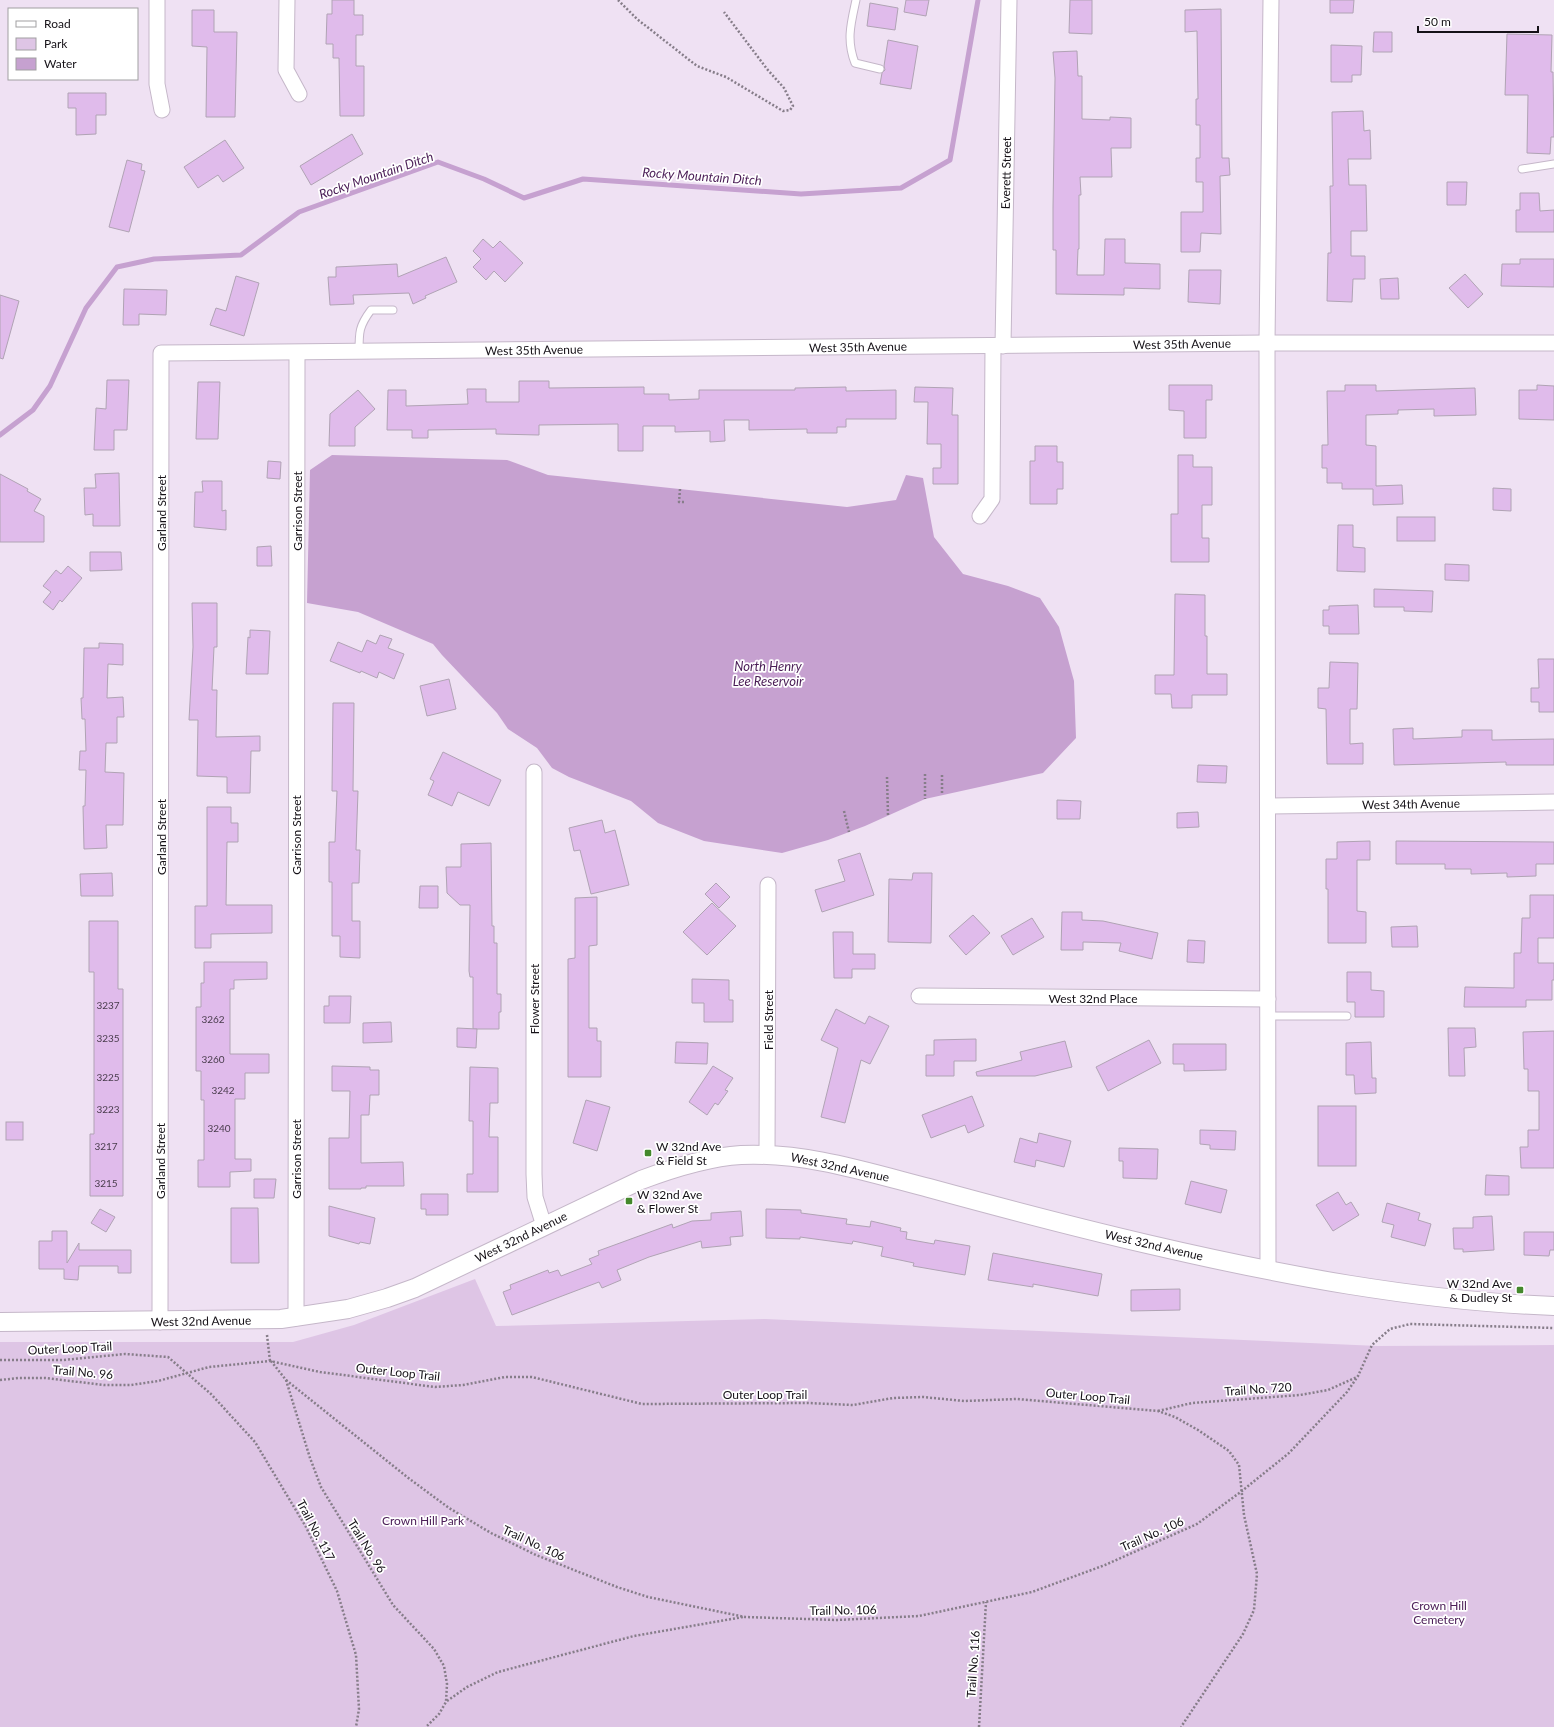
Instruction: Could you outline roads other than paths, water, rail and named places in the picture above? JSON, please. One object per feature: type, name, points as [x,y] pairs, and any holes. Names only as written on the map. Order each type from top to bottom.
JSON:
[{"type":"street","points":[[157,0],[157,84],[162,110]]},
{"type":"street","points":[[287,0],[286,70],[299,94]]},
{"type":"street","name":"Everett Street","points":[[980,516],[992,499],[1008,0]]},
{"type":"street","points":[[1268,1270],[1269,806],[1267,343],[1271,0]]},
{"type":"street","name":"West 35th Avenue","points":[[161,353],[1267,343],[1554,343]]},
{"type":"street","name":"Garrison Street","points":[[296,1318],[297,352]]},
{"type":"street","name":"Garland Street","points":[[160,1322],[161,353]]},
{"type":"street","name":"Flower Street","points":[[534,772],[534,1174],[535,1197],[544,1226]]},
{"type":"street","name":"West 34th Avenue","points":[[1269,806],[1554,802]]},
{"type":"street","name":"Field Street","points":[[767,1155],[768,885]]},
{"type":"street","name":"West 32nd Place","points":[[919,996],[1268,999]]},
{"type":"street","name":"West 32nd Avenue","points":[[0,1322],[237,1321],[296,1318],[348,1309],[387,1298],[440,1276],[617,1190],[680,1166],[720,1157],[767,1155],[805,1158],[849,1167],[1119,1238],[1268,1270],[1413,1293],[1500,1303],[1554,1306]]},
{"type":"lane","points":[[856,0],[849,36],[851,51],[855,63],[880,69]]},
{"type":"lane","points":[[1522,169],[1554,164]]},
{"type":"lane","points":[[359,352],[359,331],[362,321],[371,310],[393,310]]},
{"type":"lane","points":[[1268,1016],[1347,1016]]},
{"type":"water","name":"North Henry Lee Reservoir","points":[[332,455],[507,460],[548,475],[847,507],[896,500],[906,475],[923,478],[934,537],[963,574],[1008,586],[1040,598],[1059,627],[1074,681],[1076,738],[1043,773],[925,799],[865,826],[828,840],[782,853],[704,841],[658,823],[631,801],[569,777],[552,768],[537,748],[508,729],[497,713],[433,644],[358,612],[307,603],[310,470]]},
{"type":"waterway","name":"Rocky Mountain Ditch","points":[[0,435],[33,410],[50,386],[86,308],[117,267],[154,259],[241,255],[299,212],[438,162],[484,179],[524,198],[583,179],[801,194],[901,188],[950,160],[978,0]]},
{"type":"place","name":"W 32nd Ave & Field St","points":[[648,1153]]},
{"type":"place","name":"W 32nd Ave & Flower St","points":[[629,1201]]},
{"type":"place","name":"W 32nd Ave & Dudley St","points":[[1520,1290]]},
{"type":"park label","name":"Crown Hill Park","points":[[423,1520]]},
{"type":"park label","name":"Crown Hill Cemetery","points":[[1439,1612]]}]
